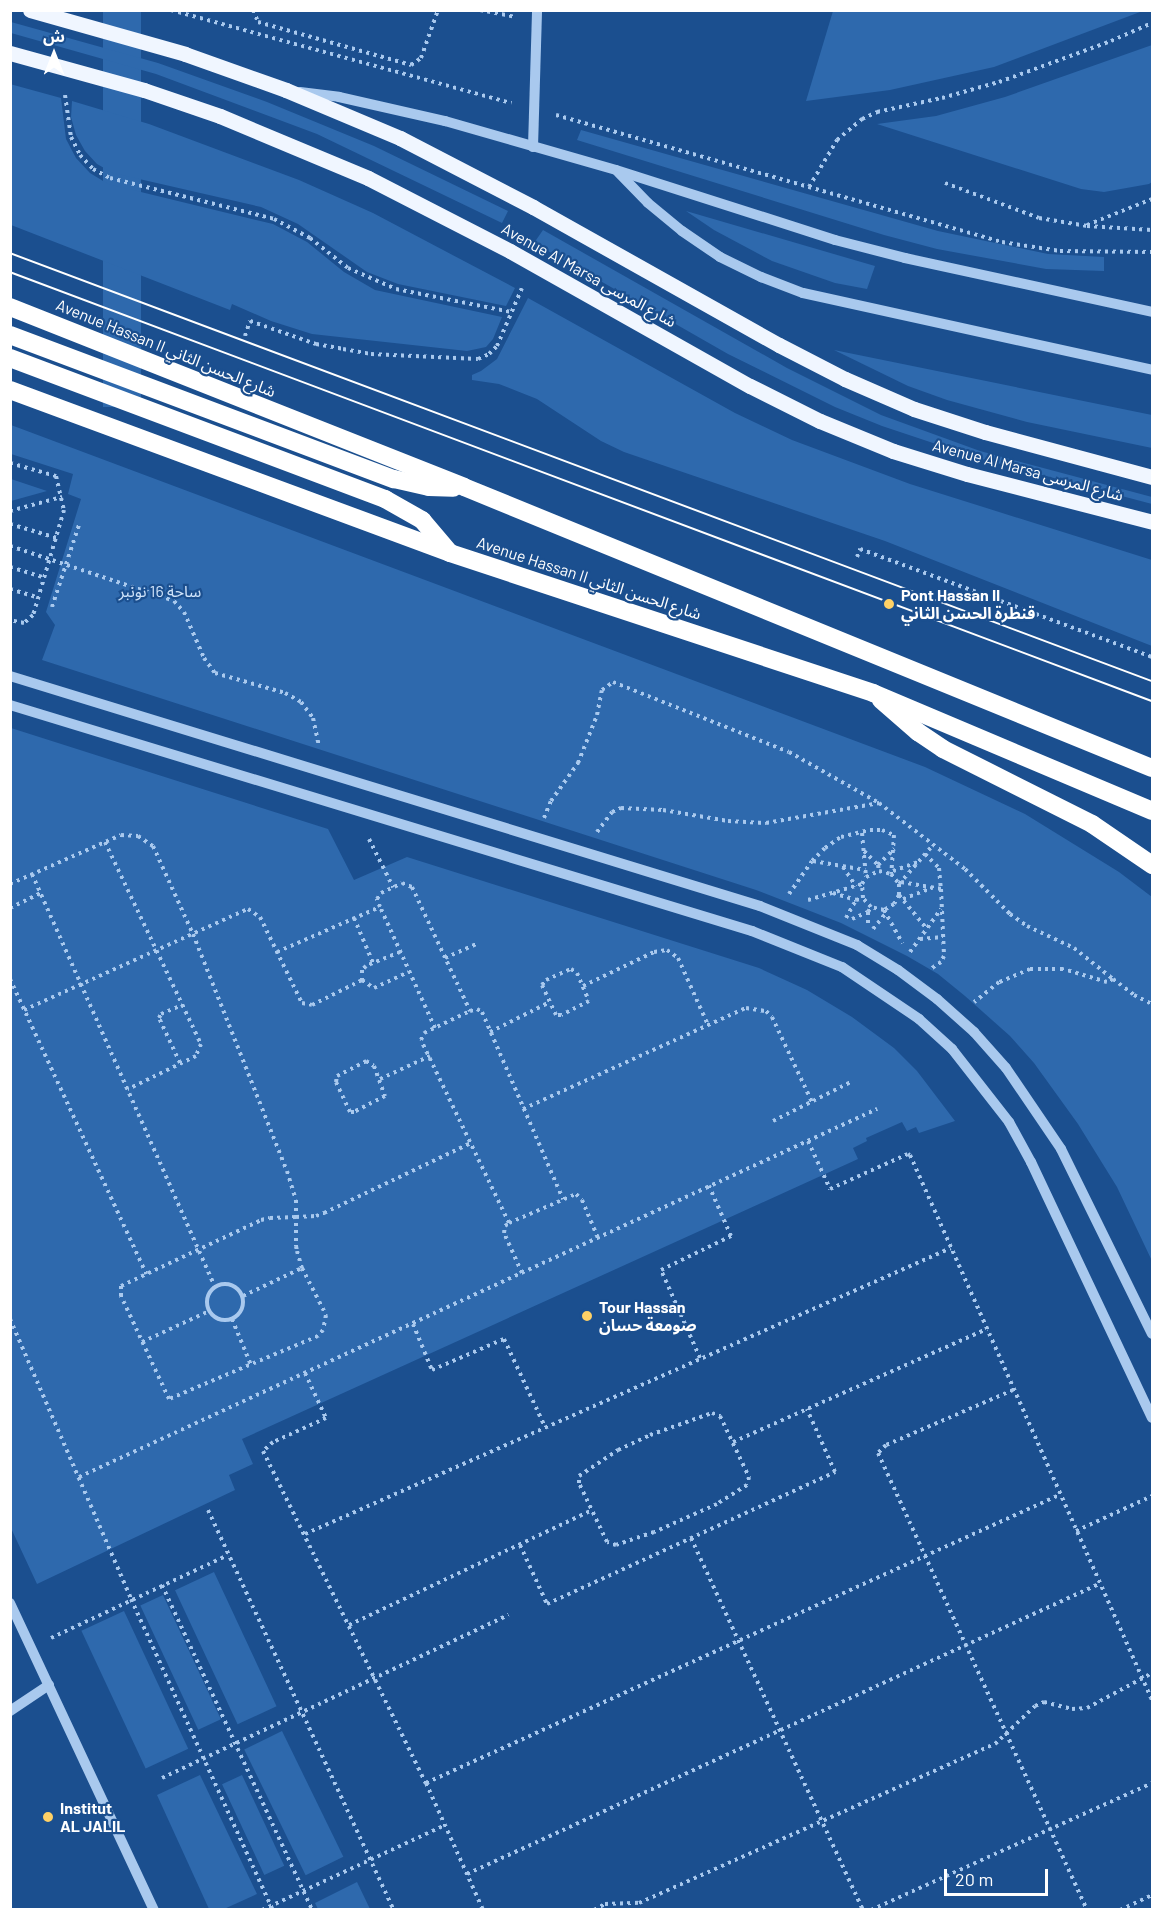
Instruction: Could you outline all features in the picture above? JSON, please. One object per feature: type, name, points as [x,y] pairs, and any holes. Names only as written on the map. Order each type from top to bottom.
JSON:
[{"type":"highway","name":"Avenue Hassan II شارع الحسن الثاني","points":[[10,307],[464,487],[1152,768]]},
{"type":"highway","points":[[10,335],[394,479],[429,487],[464,487]]},
{"type":"highway","points":[[10,357],[385,499],[422,520],[450,553]]},
{"type":"highway","name":"Avenue Hassan II شارع الحسن الثاني","points":[[10,390],[450,553],[873,693],[1152,811]]},
{"type":"highway","points":[[873,693],[910,726],[943,748],[1092,824],[1152,865]]},
{"type":"main road","name":"Avenue Al Marsa شارع المرسى","points":[[30,10],[185,54],[286,90],[363,121],[456,166],[845,379],[914,409],[985,432],[1152,477]]},
{"type":"main road","name":"Avenue Al Marsa شارع المرسى","points":[[10,53],[144,90],[220,116],[368,178],[490,240],[750,386],[820,421],[893,451],[967,474],[1152,522]]},
{"type":"street","points":[[534,147],[537,16]]},
{"type":"street","points":[[286,90],[393,108],[616,170],[835,240],[905,258],[1152,312]]},
{"type":"street","points":[[616,170],[648,203],[682,231],[720,257],[793,290],[847,305],[1152,370]]},
{"type":"street","points":[[10,676],[760,906],[857,945],[898,970],[937,999],[974,1032],[1006,1068],[1061,1149],[1152,1334]]},
{"type":"street","points":[[10,705],[752,931],[842,967],[919,1019],[952,1049],[1009,1122],[1031,1162],[1152,1418]]},
{"type":"street","points":[[10,1603],[154,1910]]},
{"type":"street","points":[[10,1711],[49,1685]]},
{"type":"path","points":[[171,10],[1031,248],[1089,253],[1152,252]]},
{"type":"path","points":[[253,10],[258,22],[411,64],[421,58],[438,10]]},
{"type":"path","points":[[480,10],[537,16]]},
{"type":"path","points":[[809,187],[837,140],[862,119],[877,112],[942,98],[999,82],[1111,42],[1152,23]]},
{"type":"path","points":[[65,94],[71,137],[80,155],[93,169],[110,178],[274,219],[310,238],[348,268],[396,290],[512,312]]},
{"type":"path","points":[[945,183],[1039,218],[1087,226],[1152,230]]},
{"type":"path","points":[[1087,226],[1152,199]]},
{"type":"path","points":[[245,336],[250,321],[316,344],[371,354],[478,359],[489,354],[497,346],[522,288]]},
{"type":"path","points":[[10,463],[56,476],[62,496],[63,518],[30,620],[24,622],[10,620]]},
{"type":"path","points":[[57,538],[10,523],[12,511],[62,496]]},
{"type":"path","points":[[52,607],[80,522]]},
{"type":"path","points":[[10,546],[174,601],[184,612],[209,666],[224,677],[285,693],[301,702],[313,718],[320,750]]},
{"type":"path","points":[[857,557],[860,549],[1152,657]]},
{"type":"path","points":[[10,567],[45,578]]},
{"type":"path","points":[[10,589],[39,598]]},
{"type":"path","points":[[541,823],[551,801],[578,763],[597,715],[602,690],[612,682],[789,752],[879,803],[980,883],[1010,914],[1027,926],[1074,948],[1134,995],[1152,1004]]},
{"type":"path","points":[[594,837],[612,812],[621,808],[663,810],[728,821],[766,823],[879,803]]},
{"type":"path","points":[[784,900],[812,861],[842,837],[882,830],[893,833],[892,872],[900,883],[901,897],[927,929]]},
{"type":"path","points":[[862,832],[866,870],[866,877],[862,884],[862,898],[871,907],[885,911],[907,957],[942,908]]},
{"type":"path","points":[[10,884],[121,835],[138,836],[153,846],[193,934],[287,1171],[296,1200],[296,1217],[296,1246],[302,1268],[326,1315],[323,1330],[318,1336],[170,1399],[120,1292],[125,1284],[261,1220],[296,1217],[324,1213],[471,1143]]},
{"type":"path","points":[[368,836],[393,887]]},
{"type":"path","points":[[105,842],[201,1049],[196,1056],[128,1089]]},
{"type":"path","points":[[900,883],[933,845]]},
{"type":"path","points":[[878,865],[894,849]]},
{"type":"path","points":[[864,851],[878,865],[879,871]]},
{"type":"path","points":[[925,854],[939,868],[943,937],[943,959],[927,972]]},
{"type":"path","points":[[812,861],[866,870]]},
{"type":"path","points":[[866,877],[879,871],[892,872],[918,862]]},
{"type":"path","points":[[843,866],[856,886]]},
{"type":"path","points":[[32,874],[215,1286]]},
{"type":"path","points":[[435,1028],[380,907],[378,896],[393,887],[406,883],[412,887],[470,1011]]},
{"type":"path","points":[[900,883],[941,890]]},
{"type":"path","points":[[803,901],[862,884]]},
{"type":"path","points":[[869,934],[885,911],[901,897],[933,888]]},
{"type":"path","points":[[10,908],[41,893]]},
{"type":"path","points":[[832,893],[856,900],[862,898]]},
{"type":"path","points":[[843,922],[856,900]]},
{"type":"path","points":[[277,952],[380,907]]},
{"type":"path","points":[[24,1010],[244,910],[253,910],[260,916],[299,999],[307,1005],[363,980]]},
{"type":"path","points":[[354,918],[374,963]]},
{"type":"path","points":[[919,940],[943,937]]},
{"type":"path","points":[[445,958],[476,944]]},
{"type":"path","points":[[583,986],[654,952],[667,950],[678,958],[708,1025]]},
{"type":"path","points":[[400,952],[363,970],[363,980],[365,984],[374,988],[409,972]]},
{"type":"path","points":[[571,969],[590,999],[586,1005],[558,1016],[553,1013],[548,1003],[542,988],[546,980],[571,969]]},
{"type":"path","points":[[969,1006],[999,982],[1030,969],[1063,969],[1107,982],[1113,979]]},
{"type":"path","points":[[10,980],[146,1274]]},
{"type":"path","points":[[490,1032],[548,1003]]},
{"type":"path","points":[[180,1063],[159,1018],[161,1014],[182,1005]]},
{"type":"path","points":[[523,1109],[746,1008],[766,1011],[776,1025],[812,1102]]},
{"type":"path","points":[[509,1223],[421,1037],[470,1011],[477,1009],[482,1012],[563,1199]]},
{"type":"path","points":[[380,1079],[430,1056]]},
{"type":"path","points":[[369,1062],[380,1079],[386,1094],[384,1098],[354,1112],[348,1110],[336,1082],[337,1076],[369,1062]]},
{"type":"path","points":[[773,1121],[851,1082]]},
{"type":"path","points":[[79,1477],[877,1109]]},
{"type":"path","points":[[808,1141],[830,1189],[909,1154],[1152,1700]]},
{"type":"path","points":[[700,1358],[661,1270],[731,1236],[709,1186]]},
{"type":"path","points":[[522,1273],[504,1233],[505,1226],[509,1223],[572,1194],[580,1196],[598,1238]]},
{"type":"path","points":[[304,1534],[951,1248]]},
{"type":"path","points":[[243,1296],[302,1268]]},
{"type":"path","points":[[209,1311],[209,1293],[215,1286],[231,1285],[243,1296]]},
{"type":"path","points":[[209,1311],[219,1319],[232,1319],[242,1310],[243,1296]]},
{"type":"path","points":[[142,1342],[209,1311]]},
{"type":"path","points":[[10,1319],[131,1599],[272,1907]]},
{"type":"path","points":[[232,1319],[251,1365]]},
{"type":"path","points":[[413,1324],[432,1370],[504,1339],[545,1427]]},
{"type":"path","points":[[733,1442],[987,1329]]},
{"type":"path","points":[[306,1373],[326,1418],[263,1449],[426,1784],[483,1910]]},
{"type":"path","points":[[1013,1390],[881,1448],[879,1459],[1087,1910]]},
{"type":"path","points":[[520,1545],[547,1604],[835,1472],[807,1409]]},
{"type":"path","points":[[712,1413],[720,1416],[733,1442],[750,1481],[717,1504],[688,1518],[612,1545],[607,1542],[579,1483],[579,1476],[640,1440],[712,1413]]},
{"type":"path","points":[[426,1784],[1059,1495]]},
{"type":"path","points":[[1076,1531],[1152,1496]]},
{"type":"path","points":[[208,1510],[394,1910]]},
{"type":"path","points":[[349,1625],[592,1510]]},
{"type":"path","points":[[691,1538],[863,1910]]},
{"type":"path","points":[[31,1648],[228,1554]]},
{"type":"path","points":[[467,1874],[781,1732],[1099,1584]]},
{"type":"path","points":[[162,1585],[312,1910]]},
{"type":"path","points":[[162,1778],[509,1616]]},
{"type":"path","points":[[594,1910],[605,1904],[639,1903],[995,1744],[1035,1706],[1052,1702],[1072,1709],[1087,1708],[1152,1673]]},
{"type":"path","points":[[871,1910],[1152,1783]]},
{"type":"path","points":[[262,1910],[445,1826]]},
{"type":"path","points":[[1120,1910],[1152,1895]]},
{"type":"green space","points":[[103,11],[141,11],[141,407],[103,407]]},
{"type":"green space","points":[[833,11],[1140,12],[994,67],[890,90],[806,101]]},
{"type":"green space","points":[[11,22],[158,63],[267,102],[374,146],[508,211],[502,223],[317,134],[156,74],[11,33]]},
{"type":"green space","points":[[1152,45],[1152,182],[1149,184],[1104,192],[1081,189],[877,124],[936,116],[1005,97]]},
{"type":"green space","points":[[10,84],[61,98],[66,139],[76,158],[90,173],[108,184],[273,224],[307,242],[344,272],[375,290],[502,317],[493,339],[486,347],[467,351],[312,334],[271,321],[232,304],[230,310],[11,225]]},
{"type":"green space","points":[[72,101],[149,124],[299,180],[373,213],[515,288],[506,306],[398,284],[367,272],[298,224],[261,207],[113,173],[97,164],[85,151],[76,135],[71,117]]},
{"type":"green space","points":[[581,130],[938,231],[1048,254],[1104,257],[1104,271],[1046,269],[937,249],[884,235],[577,140]]},
{"type":"green space","points":[[686,211],[875,266],[867,289],[835,283],[772,261],[714,230]]},
{"type":"green space","points":[[543,230],[787,368],[881,415],[980,451],[1152,497],[1152,504],[978,458],[882,426],[835,407],[728,354],[534,243]]},
{"type":"green space","points":[[528,298],[735,413],[792,440],[910,484],[1152,560],[1152,646],[885,541],[624,452],[601,441],[537,399],[499,384],[472,380],[472,375],[497,359]]},
{"type":"green space","points":[[834,350],[1152,415],[1152,448],[1027,422],[947,400],[908,386]]},
{"type":"green space","name":"ساحة 16 نونبر","points":[[11,425],[925,767],[1025,814],[1119,872],[1152,897],[1152,1261],[1117,1187],[1078,1124],[1034,1063],[1010,1036],[965,996],[938,974],[907,956],[841,923],[756,890],[42,660],[55,625],[46,612],[81,499],[68,494],[73,474],[11,454]]},
{"type":"green space","points":[[11,479],[47,491],[11,501]]},
{"type":"green space","points":[[11,728],[328,829],[354,880],[407,857],[759,968],[807,990],[852,1017],[894,1048],[917,1071],[955,1121],[919,1133],[916,1127],[907,1131],[902,1122],[866,1138],[867,1141],[853,1148],[858,1159],[242,1439],[253,1464],[229,1475],[235,1490],[37,1584],[10,1526]]},
{"type":"green space","points":[[214,1572],[277,1706],[238,1724],[175,1590]]},
{"type":"green space","points":[[163,1595],[221,1719],[198,1730],[140,1606]]},
{"type":"green space","points":[[124,1611],[188,1749],[146,1769],[81,1631]]},
{"type":"green space","points":[[282,1731],[343,1857],[306,1875],[244,1749]]},
{"type":"green space","points":[[200,1775],[257,1894],[224,1909],[209,1909],[157,1795]]},
{"type":"green space","points":[[242,1775],[284,1866],[264,1875],[222,1784]]},
{"type":"green space","points":[[357,1882],[370,1909],[318,1909],[315,1903]]},
{"type":"tram line","points":[[10,253],[1152,681]]},
{"type":"tram line","points":[[10,272],[1152,701]]},
{"type":"place","name":"Pont Hassan II قنطرة الحسن الثاني","points":[[889,604]]},
{"type":"place","name":"Tour Hassan صومعة حسان","points":[[587,1316]]},
{"type":"place","name":"Institut AL JALIL","points":[[48,1817]]}]
